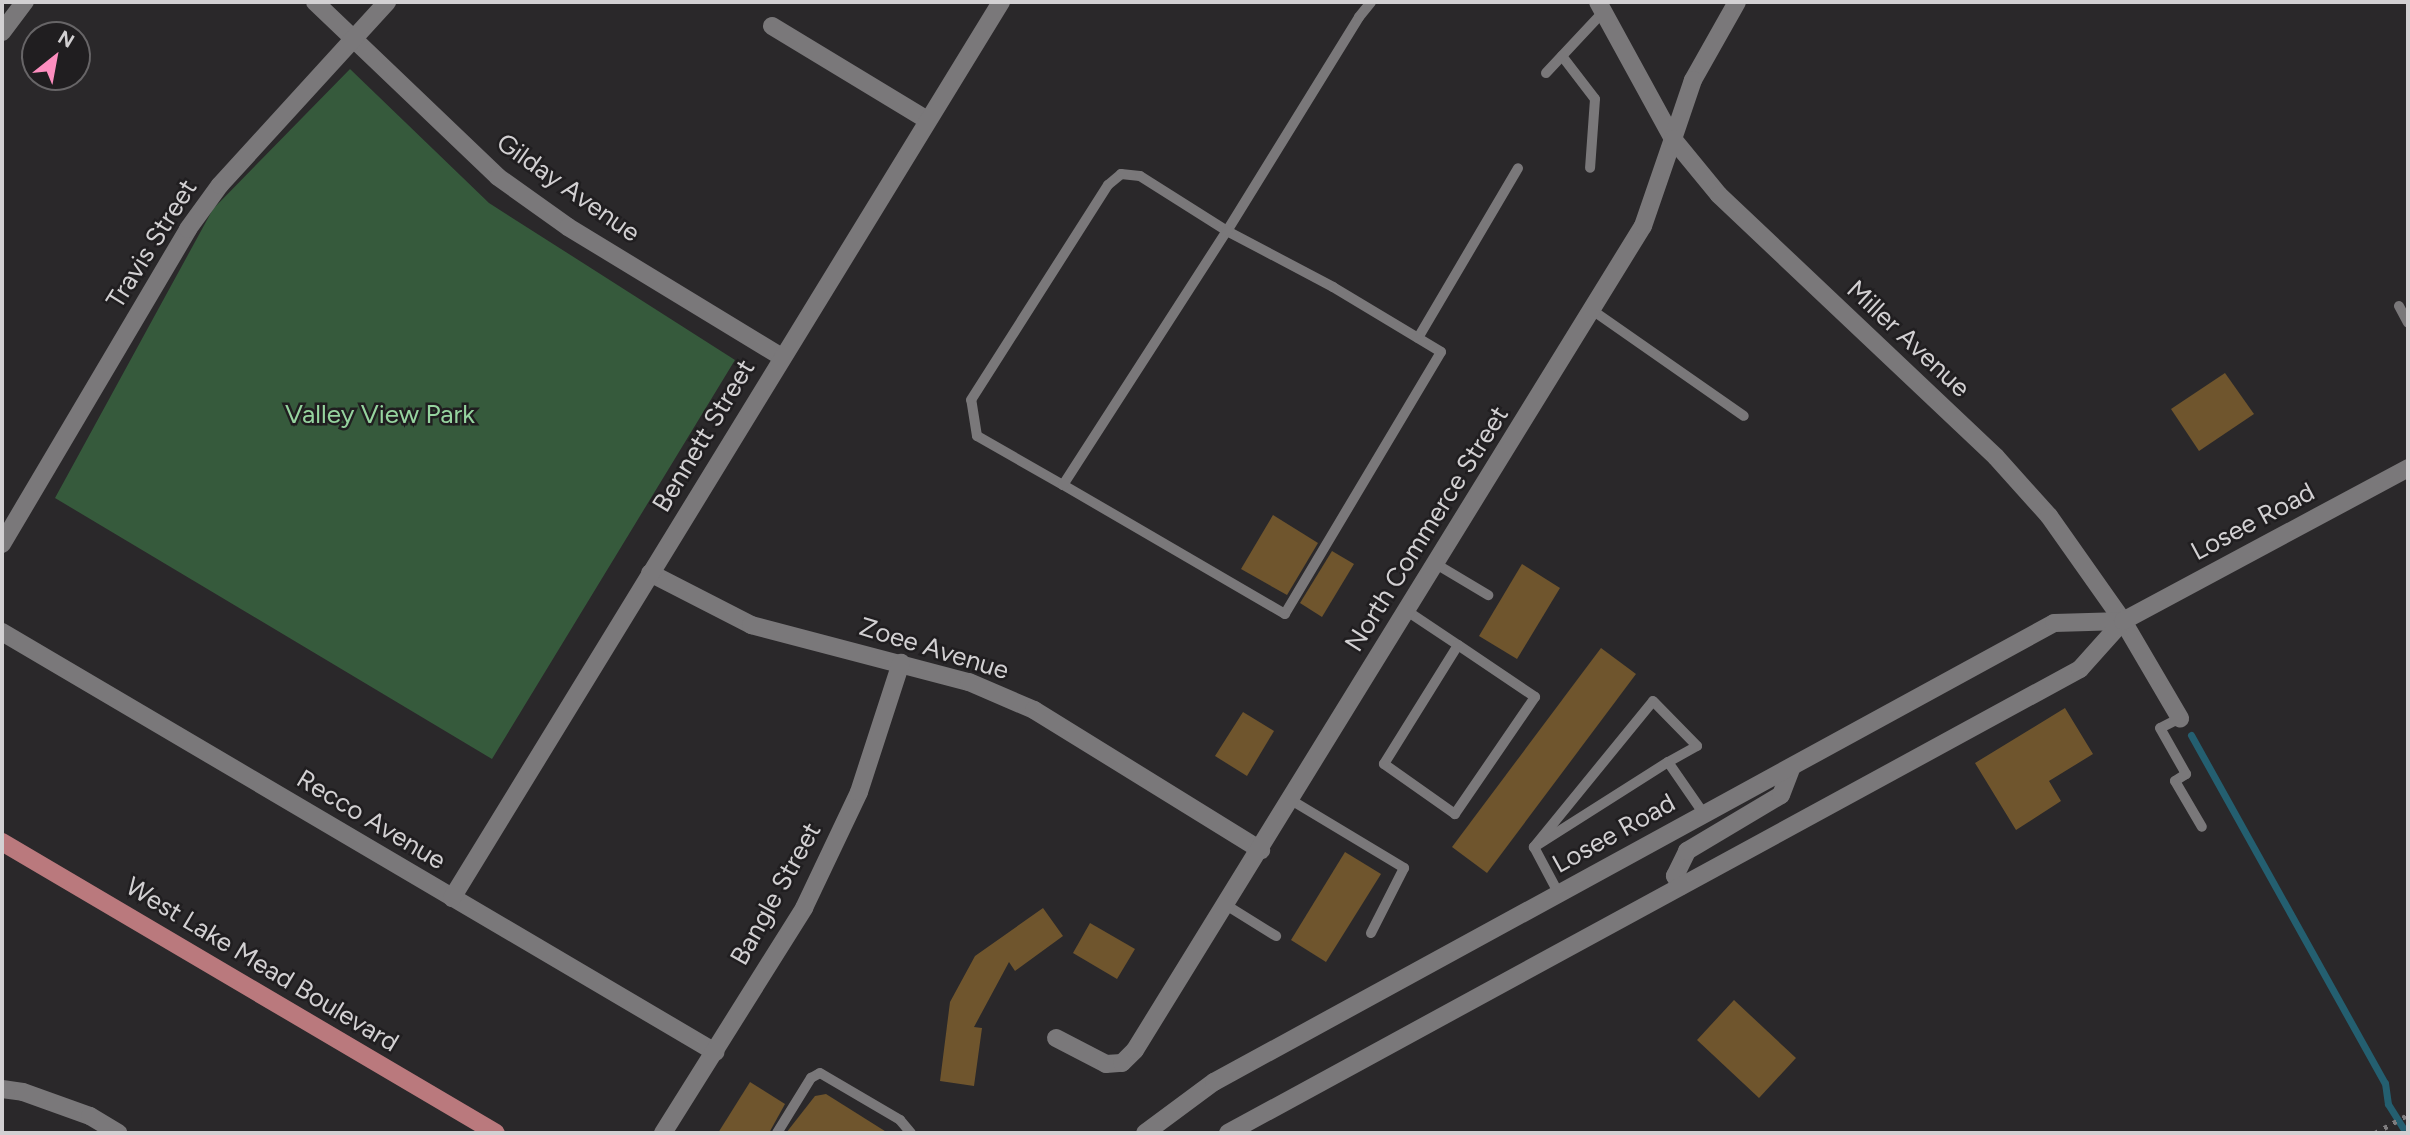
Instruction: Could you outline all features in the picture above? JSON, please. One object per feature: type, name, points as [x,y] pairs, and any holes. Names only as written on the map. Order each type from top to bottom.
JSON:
[{"type":"main road","name":"West Lake Mead Boulevard","points":[[2,842],[496,1133]]},
{"type":"street","points":[[2,32],[25,2]]},
{"type":"street","name":"Gilday Avenue","points":[[315,2],[498,177],[568,227],[782,357]]},
{"type":"street","name":"Travis Street","points":[[2,544],[188,229],[220,185],[387,2]]},
{"type":"street","name":"Bennett Street","points":[[452,898],[1001,2]]},
{"type":"street","name":"North Commerce Street","points":[[1056,1038],[1106,1064],[1122,1063],[1135,1050],[1261,850],[1643,226],[1693,80],[1737,2]]},
{"type":"street","name":"Miller Avenue","points":[[1600,7],[1673,139],[1718,195],[1996,457],[2049,516],[2123,621],[2180,718]]},
{"type":"street","points":[[772,26],[928,120]]},
{"type":"street","name":"Losee Road","points":[[1228,1133],[2080,668],[2123,621],[2408,468]]},
{"type":"street","name":"Zoee Avenue","points":[[650,573],[751,625],[969,682],[1034,710],[1261,850]]},
{"type":"street","name":"Losee Road","points":[[1145,1133],[1214,1083],[2054,623],[2123,621]]},
{"type":"street","name":"Recco Avenue","points":[[2,632],[715,1052]]},
{"type":"street","name":"Bangle Street","points":[[663,1133],[804,908],[859,792],[901,663]]},
{"type":"street","points":[[1681,886],[1675,876],[1687,851],[1781,795],[1792,767]]},
{"type":"street","points":[[2,1089],[23,1091],[90,1116],[118,1133]]},
{"type":"lane","points":[[1063,485],[1371,2]]},
{"type":"lane","points":[[1546,74],[1600,7]]},
{"type":"lane","points":[[1562,56],[1595,99],[1590,168]]},
{"type":"lane","points":[[1418,338],[1518,167]]},
{"type":"lane","points":[[1121,174],[1140,176],[1227,231],[1418,338],[1441,352],[1285,614],[977,436],[971,400],[1108,186],[1121,174]]},
{"type":"lane","points":[[2399,306],[2408,323]]},
{"type":"lane","points":[[1592,310],[1744,416]]},
{"type":"lane","points":[[1436,564],[1488,595]]},
{"type":"lane","points":[[1407,611],[1458,645],[1535,697],[1455,814],[1384,764],[1458,645]]},
{"type":"lane","points":[[1653,701],[1697,746],[1668,762],[1534,847],[1653,701]]},
{"type":"lane","points":[[2180,718],[2160,728],[2186,774],[2175,781],[2202,827]]},
{"type":"lane","points":[[1668,762],[1704,814]]},
{"type":"lane","points":[[1291,800],[1404,868],[1371,933]]},
{"type":"lane","points":[[1534,847],[1559,894]]},
{"type":"lane","points":[[1226,905],[1276,936]]},
{"type":"lane","points":[[777,1133],[811,1078],[820,1073],[900,1119],[911,1133]]},
{"type":"green space","name":"Valley View Park","points":[[350,69],[489,203],[735,360],[492,759],[55,498],[213,209]]},
{"type":"building","points":[[2225,373],[2254,414],[2199,451],[2171,409]]},
{"type":"building","points":[[1273,515],[1318,543],[1287,595],[1241,569]]},
{"type":"building","points":[[1332,551],[1354,564],[1322,617],[1300,603]]},
{"type":"building","points":[[1522,564],[1560,588],[1517,659],[1479,636]]},
{"type":"building","points":[[1601,648],[1636,674],[1487,873],[1452,847]]},
{"type":"building","points":[[2065,708],[2093,754],[2049,781],[2061,801],[2016,830],[1975,763]]},
{"type":"building","points":[[1243,712],[1274,731],[1247,776],[1215,756]]},
{"type":"building","points":[[1345,852],[1381,874],[1326,962],[1291,940]]},
{"type":"building","points":[[1043,908],[1063,936],[1015,971],[1009,962],[974,1027],[982,1028],[974,1086],[940,1081],[950,1002],[975,956]]},
{"type":"building","points":[[1090,923],[1135,949],[1117,979],[1073,953]]},
{"type":"building","points":[[1734,1000],[1796,1058],[1759,1098],[1697,1040]]},
{"type":"building","points":[[750,1082],[785,1104],[769,1133],[718,1133]]},
{"type":"building","points":[[826,1094],[888,1133],[786,1133],[815,1096]]},
{"type":"waterway","points":[[2191,735],[2385,1083],[2388,1104],[2406,1133]]},
{"type":"railway","points":[[2375,1133],[2408,1115]]}]
